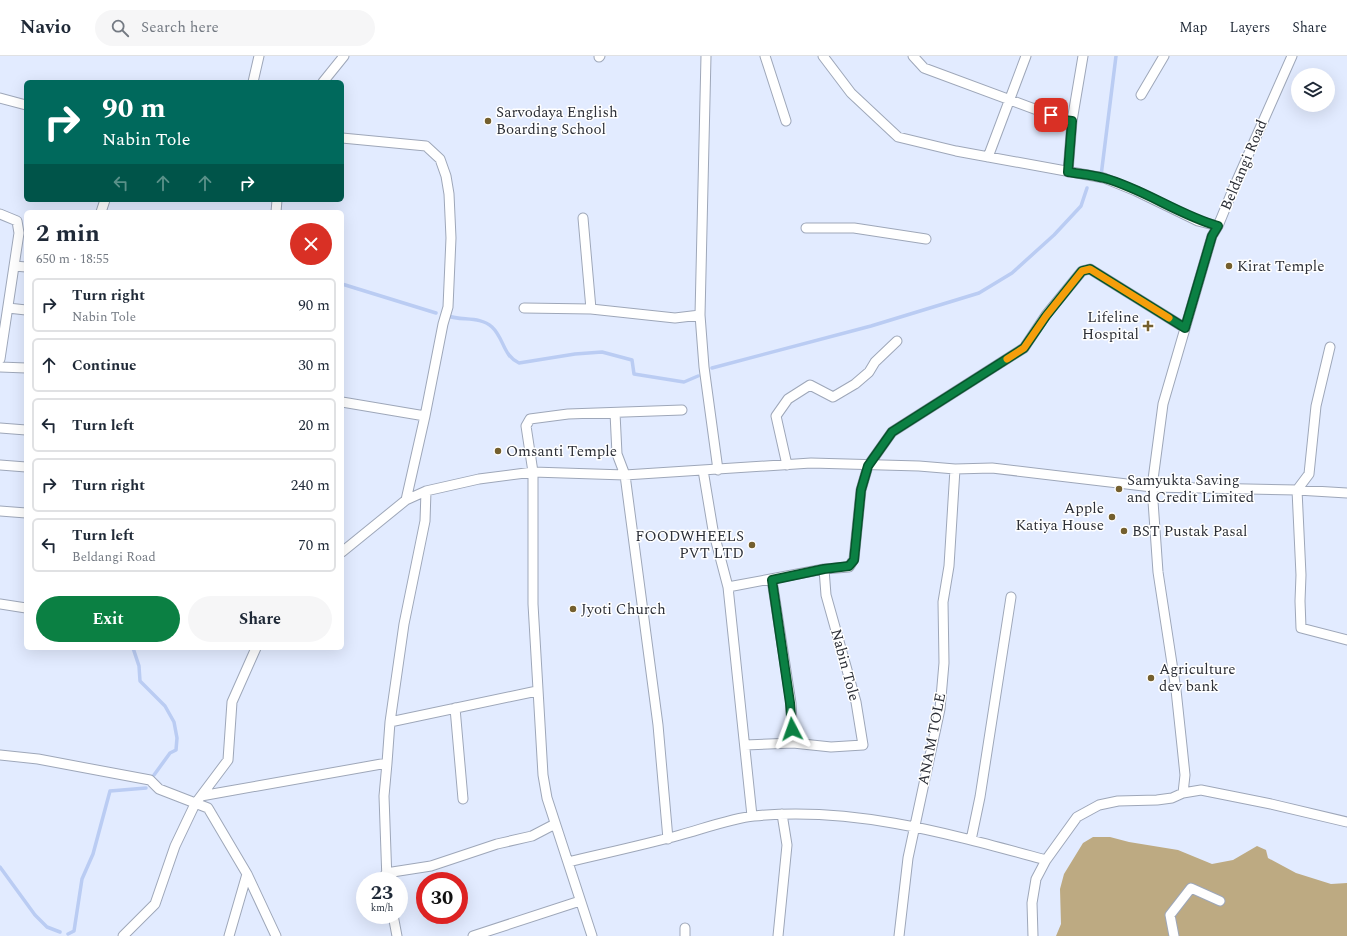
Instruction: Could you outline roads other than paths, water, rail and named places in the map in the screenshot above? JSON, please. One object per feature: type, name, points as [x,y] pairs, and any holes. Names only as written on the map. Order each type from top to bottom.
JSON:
[{"type":"street","points":[[253,80],[259,56]]},
{"type":"street","points":[[325,80],[344,56]]},
{"type":"street","points":[[706,56],[700,314],[704,368],[718,470]]},
{"type":"street","points":[[765,56],[786,121]]},
{"type":"street","points":[[823,56],[851,93],[898,137],[956,151],[1104,178],[1136,191],[1198,221],[1218,226]]},
{"type":"street","points":[[913,56],[924,68],[1064,120],[1072,121]]},
{"type":"street","points":[[988,156],[1026,56]]},
{"type":"street","points":[[1068,172],[1072,121],[1083,56]]},
{"type":"street","points":[[1141,95],[1164,56]]},
{"type":"street","name":"Beldangi Road","points":[[1183,793],[1185,775],[1176,690],[1158,572],[1152,487],[1163,404],[1212,236],[1218,226],[1292,56]]},
{"type":"street","points":[[0,98],[24,104]]},
{"type":"street","points":[[344,138],[426,146],[440,159],[449,194],[451,254],[448,307],[443,324],[425,416],[406,500]]},
{"type":"street","points":[[0,214],[21,221],[0,359]]},
{"type":"street","points":[[583,218],[591,309]]},
{"type":"street","points":[[806,228],[854,228],[926,239]]},
{"type":"street","points":[[14,266],[24,267]]},
{"type":"street","points":[[728,587],[772,580],[824,569],[849,566],[854,560],[861,490],[868,466],[892,432],[1024,348],[1046,316],[1082,271],[1090,269],[1185,328]]},
{"type":"street","points":[[8,308],[24,310]]},
{"type":"street","points":[[524,308],[591,309],[674,318],[700,314]]},
{"type":"street","points":[[787,465],[776,416],[788,399],[810,385],[833,397],[855,384],[897,341]]},
{"type":"street","points":[[1330,347],[1316,406],[1309,474],[1297,490],[1302,575],[1300,601],[1301,628],[1347,640]]},
{"type":"street","points":[[0,367],[24,368]]},
{"type":"street","points":[[344,402],[425,416]]},
{"type":"street","points":[[592,936],[547,798],[543,775],[533,604],[533,472],[526,426],[530,418],[568,414],[682,410]]},
{"type":"street","points":[[615,413],[617,454],[625,475],[658,725],[668,839]]},
{"type":"street","points":[[0,428],[24,430]]},
{"type":"street","points":[[344,550],[406,500],[426,491],[479,478],[533,472],[625,475],[811,463],[868,466],[919,466],[955,469],[992,468],[1152,487],[1297,490],[1347,493]]},
{"type":"street","points":[[0,465],[24,466]]},
{"type":"street","name":"ANAM TOLE","points":[[899,936],[908,858],[940,709],[944,662],[943,602],[949,566],[955,469]]},
{"type":"street","points":[[703,470],[713,530],[728,587],[736,668],[746,745],[752,816]]},
{"type":"street","points":[[387,872],[384,796],[390,722],[404,624],[425,521],[426,491]]},
{"type":"street","points":[[0,510],[24,513]]},
{"type":"street","name":"Nabin Tole","points":[[746,745],[794,743],[831,747],[863,745],[856,702],[826,595],[824,569]]},
{"type":"street","points":[[772,580],[790,703],[794,743]]},
{"type":"street","points":[[971,840],[980,797],[1011,597]]},
{"type":"street","points":[[0,604],[24,608]]},
{"type":"street","points":[[123,936],[155,904],[175,846],[195,804],[228,760],[232,702],[255,650]]},
{"type":"street","points":[[390,722],[538,691]]},
{"type":"street","points":[[455,708],[463,799]]},
{"type":"street","points":[[0,755],[38,759],[150,780],[159,789],[208,808],[247,874],[276,936]]},
{"type":"street","points":[[201,796],[387,763]]},
{"type":"street","points":[[1033,936],[1032,903],[1036,879],[1046,860],[1077,817],[1099,805],[1118,801],[1172,798],[1183,793],[1201,790],[1271,804],[1347,822]]},
{"type":"street","points":[[778,936],[787,845],[782,814]]},
{"type":"street","points":[[568,862],[668,839],[752,816],[782,814],[863,817],[914,826],[1046,860]]},
{"type":"street","points":[[407,872],[431,866],[497,844],[532,836],[555,824]]},
{"type":"street","points":[[229,936],[247,874]]},
{"type":"street","points":[[1174,936],[1170,915],[1191,888],[1220,901]]},
{"type":"street","points":[[473,936],[580,901]]},
{"type":"street","points":[[394,924],[396,936]]},
{"type":"waterway","points":[[1101,176],[1116,56]]},
{"type":"waterway","points":[[712,368],[871,326],[979,293],[1012,273],[1054,235],[1081,206],[1087,188]]},
{"type":"waterway","points":[[344,285],[436,313]]},
{"type":"waterway","points":[[448,316],[482,321],[492,327],[496,331],[510,356],[519,363],[575,354],[602,352],[632,360],[634,374],[684,382],[698,376]]},
{"type":"waterway","points":[[134,650],[139,666],[140,681],[165,706],[174,722],[177,738],[176,750],[170,753],[154,775]]},
{"type":"waterway","points":[[68,934],[74,931],[82,879],[93,854],[110,791],[146,788]]},
{"type":"waterway","points":[[0,867],[35,915],[47,927],[60,932]]},
{"type":"place","name":"Sarvodaya English Boarding School","points":[[488,121]]},
{"type":"place","name":"Kirat Temple","points":[[1229,266]]},
{"type":"place","name":"Lifeline Hospital","points":[[1148,326]]},
{"type":"place","name":"Omsanti Temple","points":[[498,451]]},
{"type":"place","name":"Samyukta Saving and Credit Limited","points":[[1119,489]]},
{"type":"place","name":"Apple Katiya House","points":[[1112,517]]},
{"type":"place","name":"BST Pustak Pasal","points":[[1124,531]]},
{"type":"place","name":"FOODWHEELS PVT LTD","points":[[752,545]]},
{"type":"place","name":"Jyoti Church","points":[[573,609]]},
{"type":"place","name":"Agriculture dev bank","points":[[1151,678]]}]
